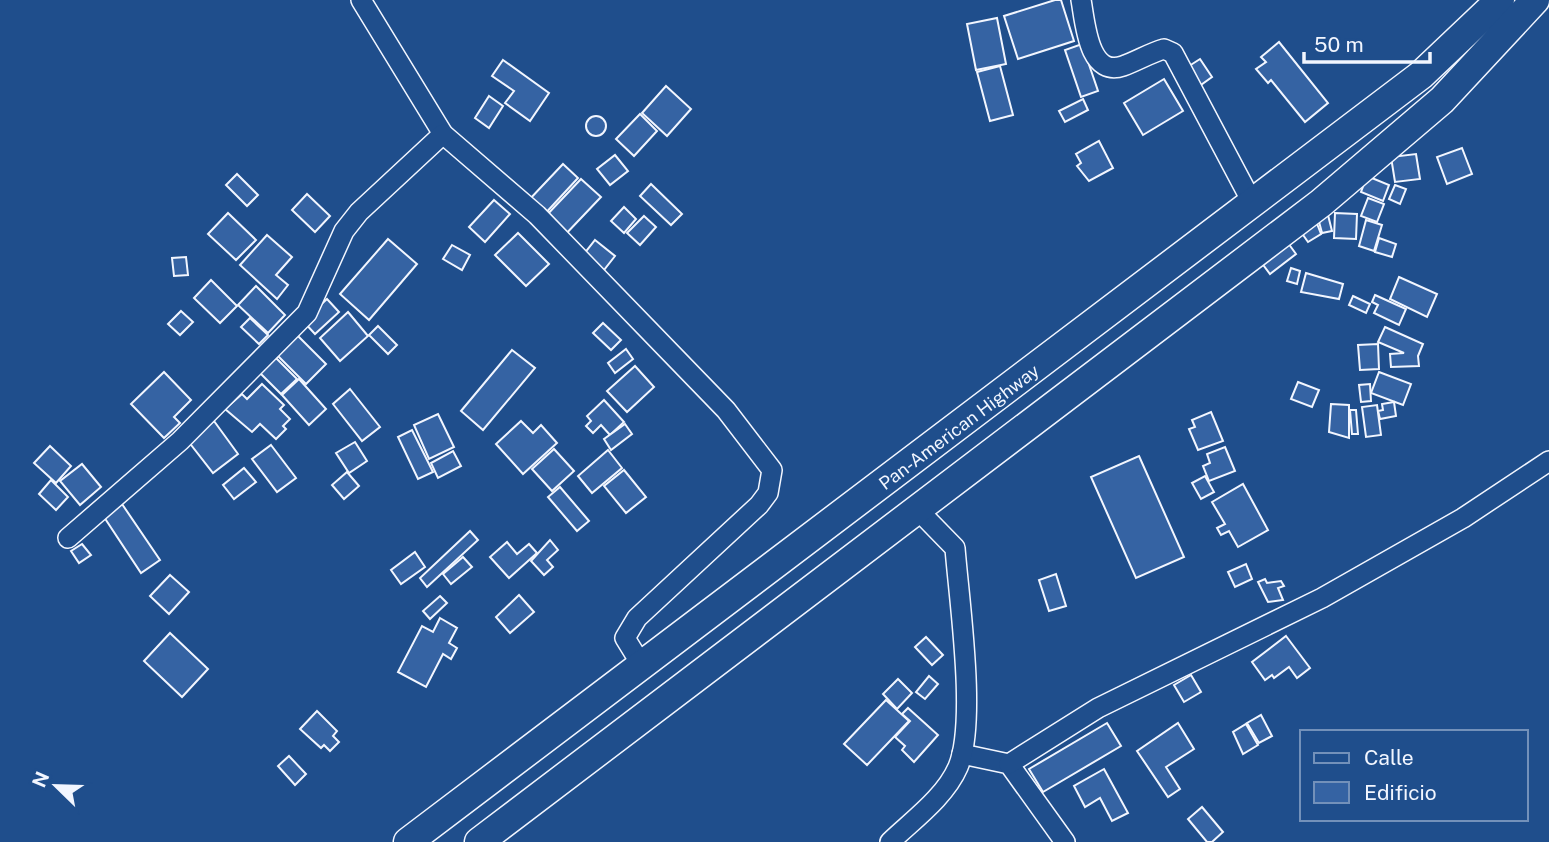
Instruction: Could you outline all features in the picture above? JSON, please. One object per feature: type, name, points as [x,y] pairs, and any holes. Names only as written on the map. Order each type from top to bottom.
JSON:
[{"type":"highway","name":"Pan-American Highway","points":[[408,842],[1421,75],[1500,0]]},
{"type":"highway","points":[[479,842],[1321,203],[1443,100],[1535,0]]},
{"type":"highway","points":[[704,673],[679,683],[668,680],[663,671],[675,656],[755,596],[778,563]]},
{"type":"highway","points":[[515,815],[540,787],[659,687],[659,677],[641,664]]},
{"type":"street","points":[[361,0],[443,134],[537,215],[726,410],[772,470],[768,493],[759,505],[637,618],[625,638],[641,664]]},
{"type":"street","points":[[1080,0],[1091,49],[1106,66],[1120,68],[1164,49],[1173,53],[1253,204]]},
{"type":"street","points":[[68,538],[180,441],[307,313],[344,231],[359,212],[443,134]]},
{"type":"street","points":[[1009,764],[1098,708],[1322,598],[1546,468]]},
{"type":"street","points":[[890,842],[937,798],[957,769],[962,754],[966,695],[955,548],[918,510]]},
{"type":"street","points":[[962,754],[1009,764],[1065,842]]},
{"type":"building","points":[[1061,0],[1074,41],[1018,59],[1004,16]]},
{"type":"building","points":[[997,18],[1006,64],[976,70],[967,24]]},
{"type":"building","points":[[1279,42],[1328,103],[1305,122],[1271,80],[1268,83],[1256,69],[1266,62],[1261,57]]},
{"type":"building","points":[[1082,44],[1098,91],[1081,97],[1065,50]]},
{"type":"building","points":[[1200,59],[1212,77],[1198,87],[1186,68]]},
{"type":"building","points":[[503,60],[549,93],[530,121],[505,103],[514,91],[492,76]]},
{"type":"building","points":[[1000,66],[1013,115],[990,121],[977,72]]},
{"type":"building","points":[[1164,79],[1183,111],[1143,135],[1124,103]]},
{"type":"building","points":[[666,86],[691,109],[667,136],[642,113]]},
{"type":"building","points":[[489,96],[503,106],[489,128],[475,118]]},
{"type":"building","points":[[1083,99],[1088,110],[1065,122],[1059,111]]},
{"type":"building","points":[[640,114],[657,131],[634,156],[616,139]]},
{"type":"building","points":[[596,116],[603,119],[606,126],[603,133],[596,136],[589,133],[586,126],[589,119]]},
{"type":"building","points":[[1099,141],[1113,168],[1089,181],[1077,166],[1081,163],[1076,154]]},
{"type":"building","points":[[1462,148],[1472,174],[1447,184],[1437,157]]},
{"type":"building","points":[[1416,154],[1420,179],[1395,182],[1391,157]]},
{"type":"building","points":[[615,155],[628,171],[610,185],[597,169]]},
{"type":"building","points":[[563,164],[578,178],[542,217],[527,202]]},
{"type":"building","points":[[237,174],[258,195],[247,206],[226,185]]},
{"type":"building","points":[[1367,176],[1389,185],[1383,201],[1361,192]]},
{"type":"building","points":[[581,179],[601,197],[562,238],[543,219]]},
{"type":"building","points":[[651,184],[682,214],[671,225],[640,196]]},
{"type":"building","points":[[1395,185],[1406,189],[1400,204],[1389,199]]},
{"type":"building","points":[[307,194],[330,216],[315,232],[292,210]]},
{"type":"building","points":[[1368,198],[1384,204],[1377,222],[1361,216]]},
{"type":"building","points":[[494,200],[510,214],[485,242],[469,227]]},
{"type":"building","points":[[624,207],[636,219],[624,233],[611,221]]},
{"type":"building","points":[[228,213],[256,240],[236,260],[208,234]]},
{"type":"building","points":[[1335,213],[1357,214],[1356,239],[1334,238]]},
{"type":"building","points":[[1328,215],[1332,231],[1322,233],[1318,218]]},
{"type":"building","points":[[644,216],[656,227],[640,245],[627,233]]},
{"type":"building","points":[[1366,220],[1382,225],[1374,251],[1359,246]]},
{"type":"building","points":[[1316,221],[1321,234],[1308,242],[1301,232]]},
{"type":"building","points":[[518,233],[549,264],[526,286],[495,255]]},
{"type":"building","points":[[267,235],[292,257],[276,275],[288,285],[277,299],[240,265]]},
{"type":"building","points":[[1379,238],[1396,244],[1392,257],[1375,252]]},
{"type":"building","points":[[388,239],[417,264],[369,320],[340,294]]},
{"type":"building","points":[[595,240],[615,256],[600,275],[580,259]]},
{"type":"building","points":[[1288,243],[1296,254],[1270,274],[1261,262]]},
{"type":"building","points":[[452,245],[470,255],[462,270],[443,259]]},
{"type":"building","points":[[186,257],[188,275],[174,276],[172,258]]},
{"type":"building","points":[[1291,268],[1300,271],[1297,284],[1287,281]]},
{"type":"building","points":[[1306,273],[1343,284],[1339,299],[1301,292]]},
{"type":"building","points":[[1399,277],[1437,294],[1427,317],[1390,299]]},
{"type":"building","points":[[211,280],[237,306],[220,323],[194,298]]},
{"type":"building","points":[[256,286],[285,315],[268,333],[238,305]]},
{"type":"building","points":[[1375,295],[1406,309],[1399,325],[1374,313],[1378,305],[1372,302]]},
{"type":"building","points":[[1353,296],[1370,304],[1366,313],[1349,305]]},
{"type":"building","points":[[327,299],[339,312],[315,334],[303,321]]},
{"type":"building","points":[[181,311],[193,322],[180,335],[168,324]]},
{"type":"building","points":[[348,312],[368,336],[340,361],[320,338]]},
{"type":"building","points":[[250,318],[268,335],[259,344],[241,327]]},
{"type":"building","points":[[603,323],[621,340],[611,350],[593,333]]},
{"type":"building","points":[[378,326],[397,345],[388,354],[369,335]]},
{"type":"building","points":[[1385,327],[1423,344],[1418,356],[1419,366],[1391,367],[1390,354],[1404,353],[1378,342]]},
{"type":"building","points":[[295,333],[326,364],[306,384],[275,353]]},
{"type":"building","points":[[1378,344],[1379,369],[1360,370],[1358,345]]},
{"type":"building","points":[[626,349],[633,359],[615,373],[608,363]]},
{"type":"building","points":[[512,350],[535,368],[483,430],[461,411]]},
{"type":"building","points":[[274,356],[297,379],[281,394],[258,371]]},
{"type":"building","points":[[635,366],[654,387],[627,412],[607,391]]},
{"type":"building","points":[[164,372],[191,400],[174,417],[180,423],[164,438],[131,404]]},
{"type":"building","points":[[1379,372],[1411,384],[1403,405],[1371,393]]},
{"type":"building","points":[[299,379],[326,409],[309,425],[282,395]]},
{"type":"building","points":[[1298,382],[1319,390],[1312,407],[1291,399]]},
{"type":"building","points":[[262,384],[284,405],[280,409],[290,419],[283,426],[286,429],[276,439],[260,424],[252,432],[225,409],[242,394],[247,399]]},
{"type":"building","points":[[1370,384],[1371,401],[1361,402],[1359,385]]},
{"type":"building","points":[[350,389],[380,427],[362,441],[333,404]]},
{"type":"building","points":[[604,400],[624,422],[610,435],[601,425],[593,433],[586,426],[591,421],[587,416]]},
{"type":"building","points":[[1394,402],[1396,416],[1380,419],[1378,411],[1383,410],[1382,404]]},
{"type":"building","points":[[1331,404],[1349,405],[1349,438],[1329,432]]},
{"type":"building","points":[[1377,405],[1381,435],[1366,437],[1362,407]]},
{"type":"building","points":[[1350,410],[1356,410],[1358,434],[1352,434]]},
{"type":"building","points":[[1211,412],[1223,441],[1198,450],[1189,429],[1195,427],[1192,420]]},
{"type":"building","points":[[438,414],[454,447],[429,459],[414,425]]},
{"type":"building","points":[[214,421],[238,454],[213,473],[188,441]]},
{"type":"building","points":[[521,421],[533,433],[541,425],[557,443],[523,474],[496,444]]},
{"type":"building","points":[[625,424],[632,434],[611,450],[604,439]]},
{"type":"building","points":[[412,430],[433,472],[418,479],[398,437]]},
{"type":"building","points":[[355,442],[367,461],[349,473],[336,453]]},
{"type":"building","points":[[271,445],[296,478],[277,492],[252,459]]},
{"type":"building","points":[[50,446],[71,466],[56,483],[34,463]]},
{"type":"building","points":[[1225,447],[1235,471],[1209,481],[1203,466],[1210,463],[1207,454]]},
{"type":"building","points":[[554,449],[574,471],[552,491],[532,469]]},
{"type":"building","points":[[608,450],[622,468],[592,493],[578,476]]},
{"type":"building","points":[[453,451],[461,466],[438,478],[431,463]]},
{"type":"building","points":[[1139,456],[1184,557],[1136,578],[1091,477]]},
{"type":"building","points":[[82,464],[101,487],[80,505],[60,481]]},
{"type":"building","points":[[244,468],[256,482],[234,499],[223,485]]},
{"type":"building","points":[[624,470],[646,497],[626,513],[604,486]]},
{"type":"building","points":[[347,472],[359,486],[344,499],[332,485]]},
{"type":"building","points":[[1205,476],[1214,492],[1201,499],[1192,483]]},
{"type":"building","points":[[51,480],[68,497],[56,510],[39,494]]},
{"type":"building","points":[[1243,484],[1268,530],[1238,547],[1229,531],[1221,535],[1217,528],[1225,524],[1212,502]]},
{"type":"building","points":[[560,487],[589,521],[577,531],[548,497]]},
{"type":"building","points":[[122,504],[160,560],[141,573],[104,517]]},
{"type":"building","points":[[470,531],[478,540],[427,587],[420,578]]},
{"type":"building","points":[[550,540],[558,550],[547,560],[553,567],[544,575],[531,561]]},
{"type":"building","points":[[507,542],[517,554],[529,544],[537,553],[509,578],[490,557]]},
{"type":"building","points":[[82,544],[91,555],[79,563],[71,551]]},
{"type":"building","points":[[415,552],[425,567],[401,584],[391,570]]},
{"type":"building","points":[[463,557],[472,567],[451,584],[443,574]]},
{"type":"building","points":[[1246,564],[1252,579],[1235,587],[1228,572]]},
{"type":"building","points":[[1056,574],[1066,606],[1049,611],[1039,580]]},
{"type":"building","points":[[170,575],[189,592],[169,614],[150,596]]},
{"type":"building","points":[[1265,579],[1267,583],[1281,581],[1284,586],[1278,588],[1283,600],[1268,602],[1258,582]]},
{"type":"building","points":[[519,595],[534,612],[510,633],[496,617]]},
{"type":"building","points":[[440,596],[447,603],[430,619],[423,611]]},
{"type":"building","points":[[440,618],[457,628],[449,643],[457,648],[451,659],[443,654],[426,687],[398,672],[422,626],[433,632]]},
{"type":"building","points":[[170,633],[208,669],[182,697],[144,661]]},
{"type":"building","points":[[1286,636],[1310,668],[1297,678],[1289,667],[1274,678],[1272,675],[1265,680],[1252,662]]},
{"type":"building","points":[[926,637],[943,655],[932,665],[915,647]]},
{"type":"building","points":[[1191,675],[1201,692],[1184,702],[1174,685]]},
{"type":"building","points":[[929,676],[938,684],[925,699],[916,692]]},
{"type":"building","points":[[898,679],[912,693],[897,709],[883,694]]},
{"type":"building","points":[[886,700],[909,721],[867,765],[844,744]]},
{"type":"building","points":[[908,708],[938,735],[914,762],[902,750],[905,746],[895,737],[910,721],[902,714]]},
{"type":"building","points":[[317,711],[337,731],[333,736],[339,742],[330,751],[324,745],[321,748],[300,729]]},
{"type":"building","points":[[1261,715],[1272,736],[1259,743],[1247,723]]},
{"type":"building","points":[[1107,723],[1121,746],[1043,792],[1029,769]]},
{"type":"building","points":[[1178,723],[1194,749],[1166,767],[1180,789],[1168,797],[1137,751]]},
{"type":"building","points":[[1246,724],[1258,745],[1243,754],[1233,732]]},
{"type":"building","points":[[289,756],[306,774],[295,785],[278,766]]},
{"type":"building","points":[[1104,769],[1128,813],[1112,821],[1100,798],[1085,807],[1074,786]]},
{"type":"building","points":[[1202,807],[1223,832],[1212,842],[1207,842],[1188,819]]}]
